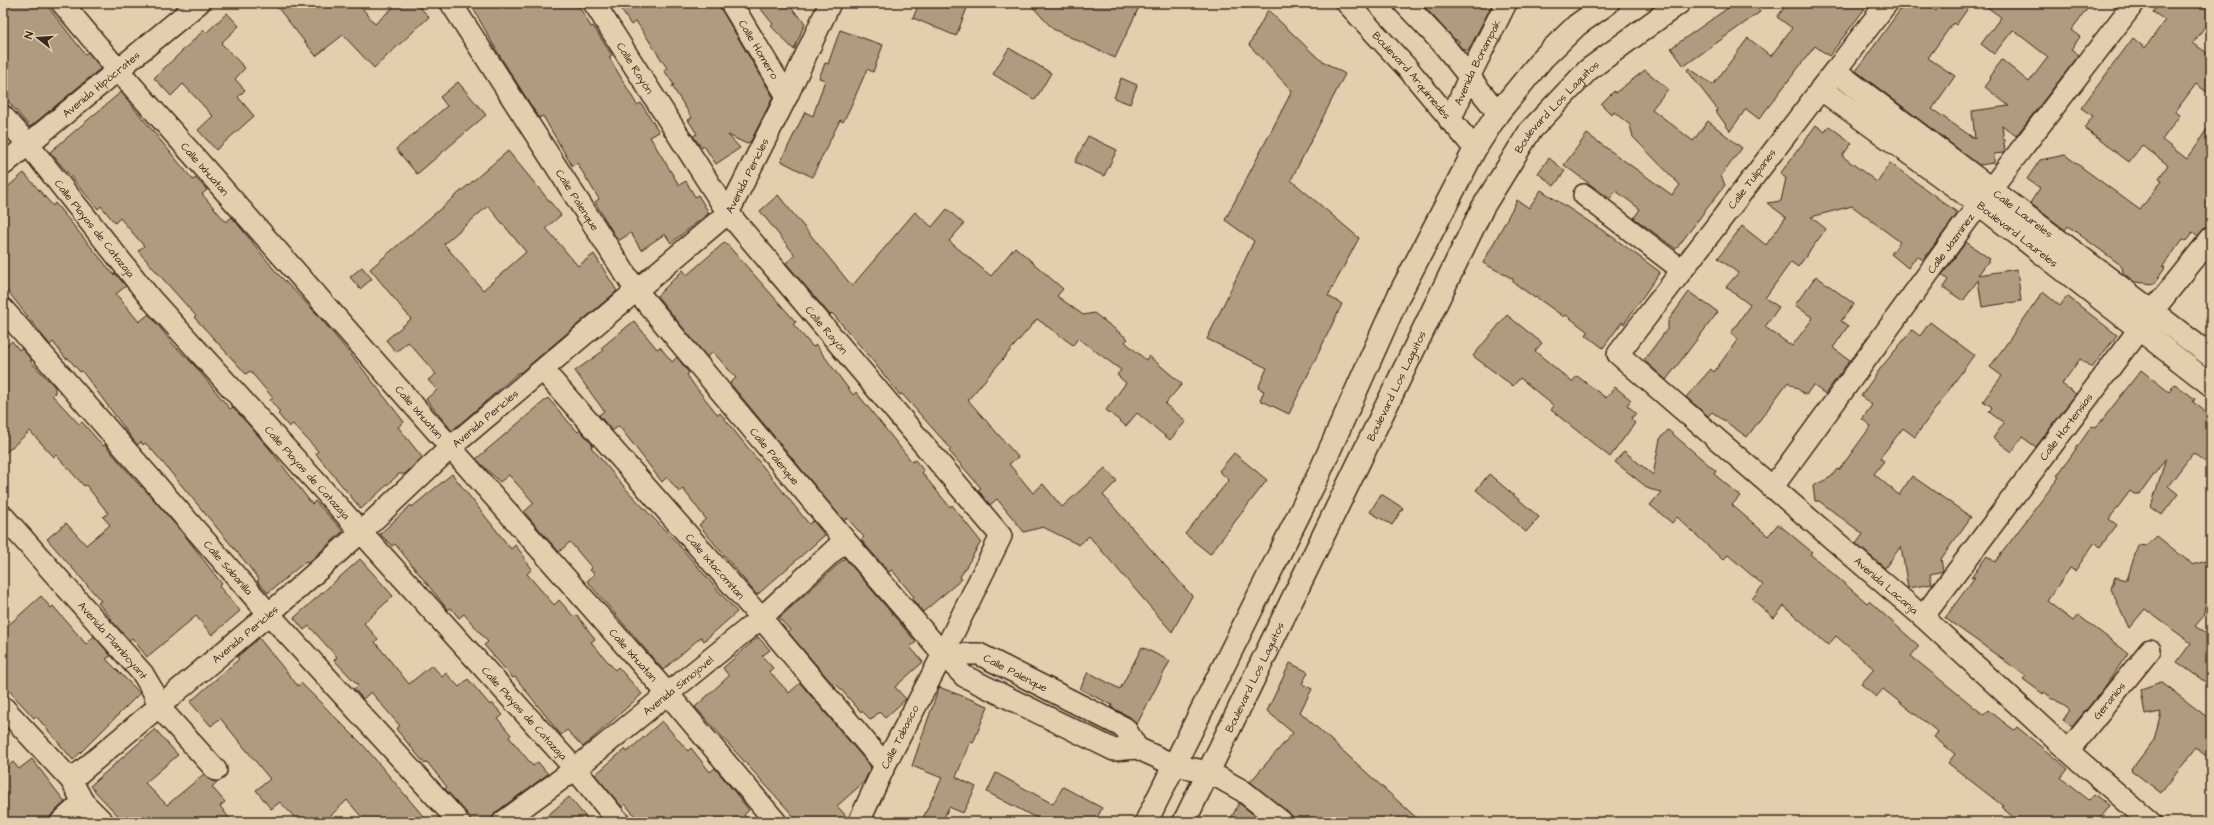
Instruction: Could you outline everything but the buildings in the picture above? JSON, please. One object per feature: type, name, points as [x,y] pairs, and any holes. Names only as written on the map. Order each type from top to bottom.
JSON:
[{"type":"main road","points":[[1146,822],[1318,476],[1399,295],[1475,149],[1498,113],[1543,58],[1577,25],[1608,3]]},
{"type":"main road","name":"Boulevard Los Laguitos","points":[[1184,822],[1483,207],[1530,131],[1588,70],[1679,3]]},
{"type":"main road","name":"Calle Tulipanes","points":[[1821,89],[1834,71]]},
{"type":"main road","name":"Calle Laureles","points":[[1834,71],[1985,196],[2152,312],[2211,356]]},
{"type":"main road","name":"Boulevard Laureles","points":[[1821,89],[1985,196],[2140,329],[2211,385]]},
{"type":"street","name":"Calle Ixhuatan","points":[[62,3],[118,70],[668,694],[776,822]]},
{"type":"street","name":"Avenida Hipócrates","points":[[3,165],[27,143],[199,3]]},
{"type":"street","name":"Calle Palenque","points":[[451,3],[635,289],[845,540],[943,654],[979,654],[1126,728],[1137,748],[1174,765],[1208,772],[1242,791],[1282,822]]},
{"type":"street","name":"Calle Rayón","points":[[594,3],[728,213],[1000,536],[943,654]]},
{"type":"street","name":"Calle Homero","points":[[731,3],[787,96]]},
{"type":"street","name":"Avenida Pericles","points":[[71,780],[269,614],[360,532],[450,447],[543,370],[635,289],[728,213],[787,96],[830,3]]},
{"type":"street","name":"Boulevard Arquímedes","points":[[1347,3],[1408,70],[1475,149]]},
{"type":"street","points":[[1404,3],[1443,44],[1498,113]]},
{"type":"street","name":"Calle Tulipanes","points":[[1834,71],[1887,3]]},
{"type":"street","name":"Calle Jazminez","points":[[1772,488],[1985,196],[2134,3]]},
{"type":"street","name":"Avenida Bonampak","points":[[1450,121],[1469,77],[1507,4]]},
{"type":"street","name":"Calle Tulipanes","points":[[1618,354],[1821,89]]},
{"type":"street","name":"Calle Playas de Catazaja","points":[[3,116],[27,143],[151,299],[575,770],[619,822]]},
{"type":"street","points":[[1584,195],[1682,270]]},
{"type":"street","name":"Calle Hortensias","points":[[1923,617],[2152,312],[2211,238]]},
{"type":"street","name":"Calle Sabanilla","points":[[3,309],[269,614],[460,822]]},
{"type":"street","name":"Avenida Lacanja","points":[[1618,354],[1923,617],[2068,751],[2150,822]]},
{"type":"street","name":"Calle Ixtacomitan","points":[[543,370],[761,618],[885,766]]},
{"type":"street","name":"Avenida Flamboyant","points":[[3,516],[143,674],[153,690],[159,706],[216,770]]},
{"type":"street","name":"Avenida Simojovel","points":[[503,822],[575,770],[761,618],[845,540]]},
{"type":"street","name":"Geranios","points":[[2068,751],[2150,650]]},
{"type":"street","name":"Calle Tabasco","points":[[859,822],[885,766],[943,654]]},
{"type":"street","points":[[6,715],[71,780],[84,802],[103,822]]},
{"type":"street","points":[[61,822],[84,802]]}]
